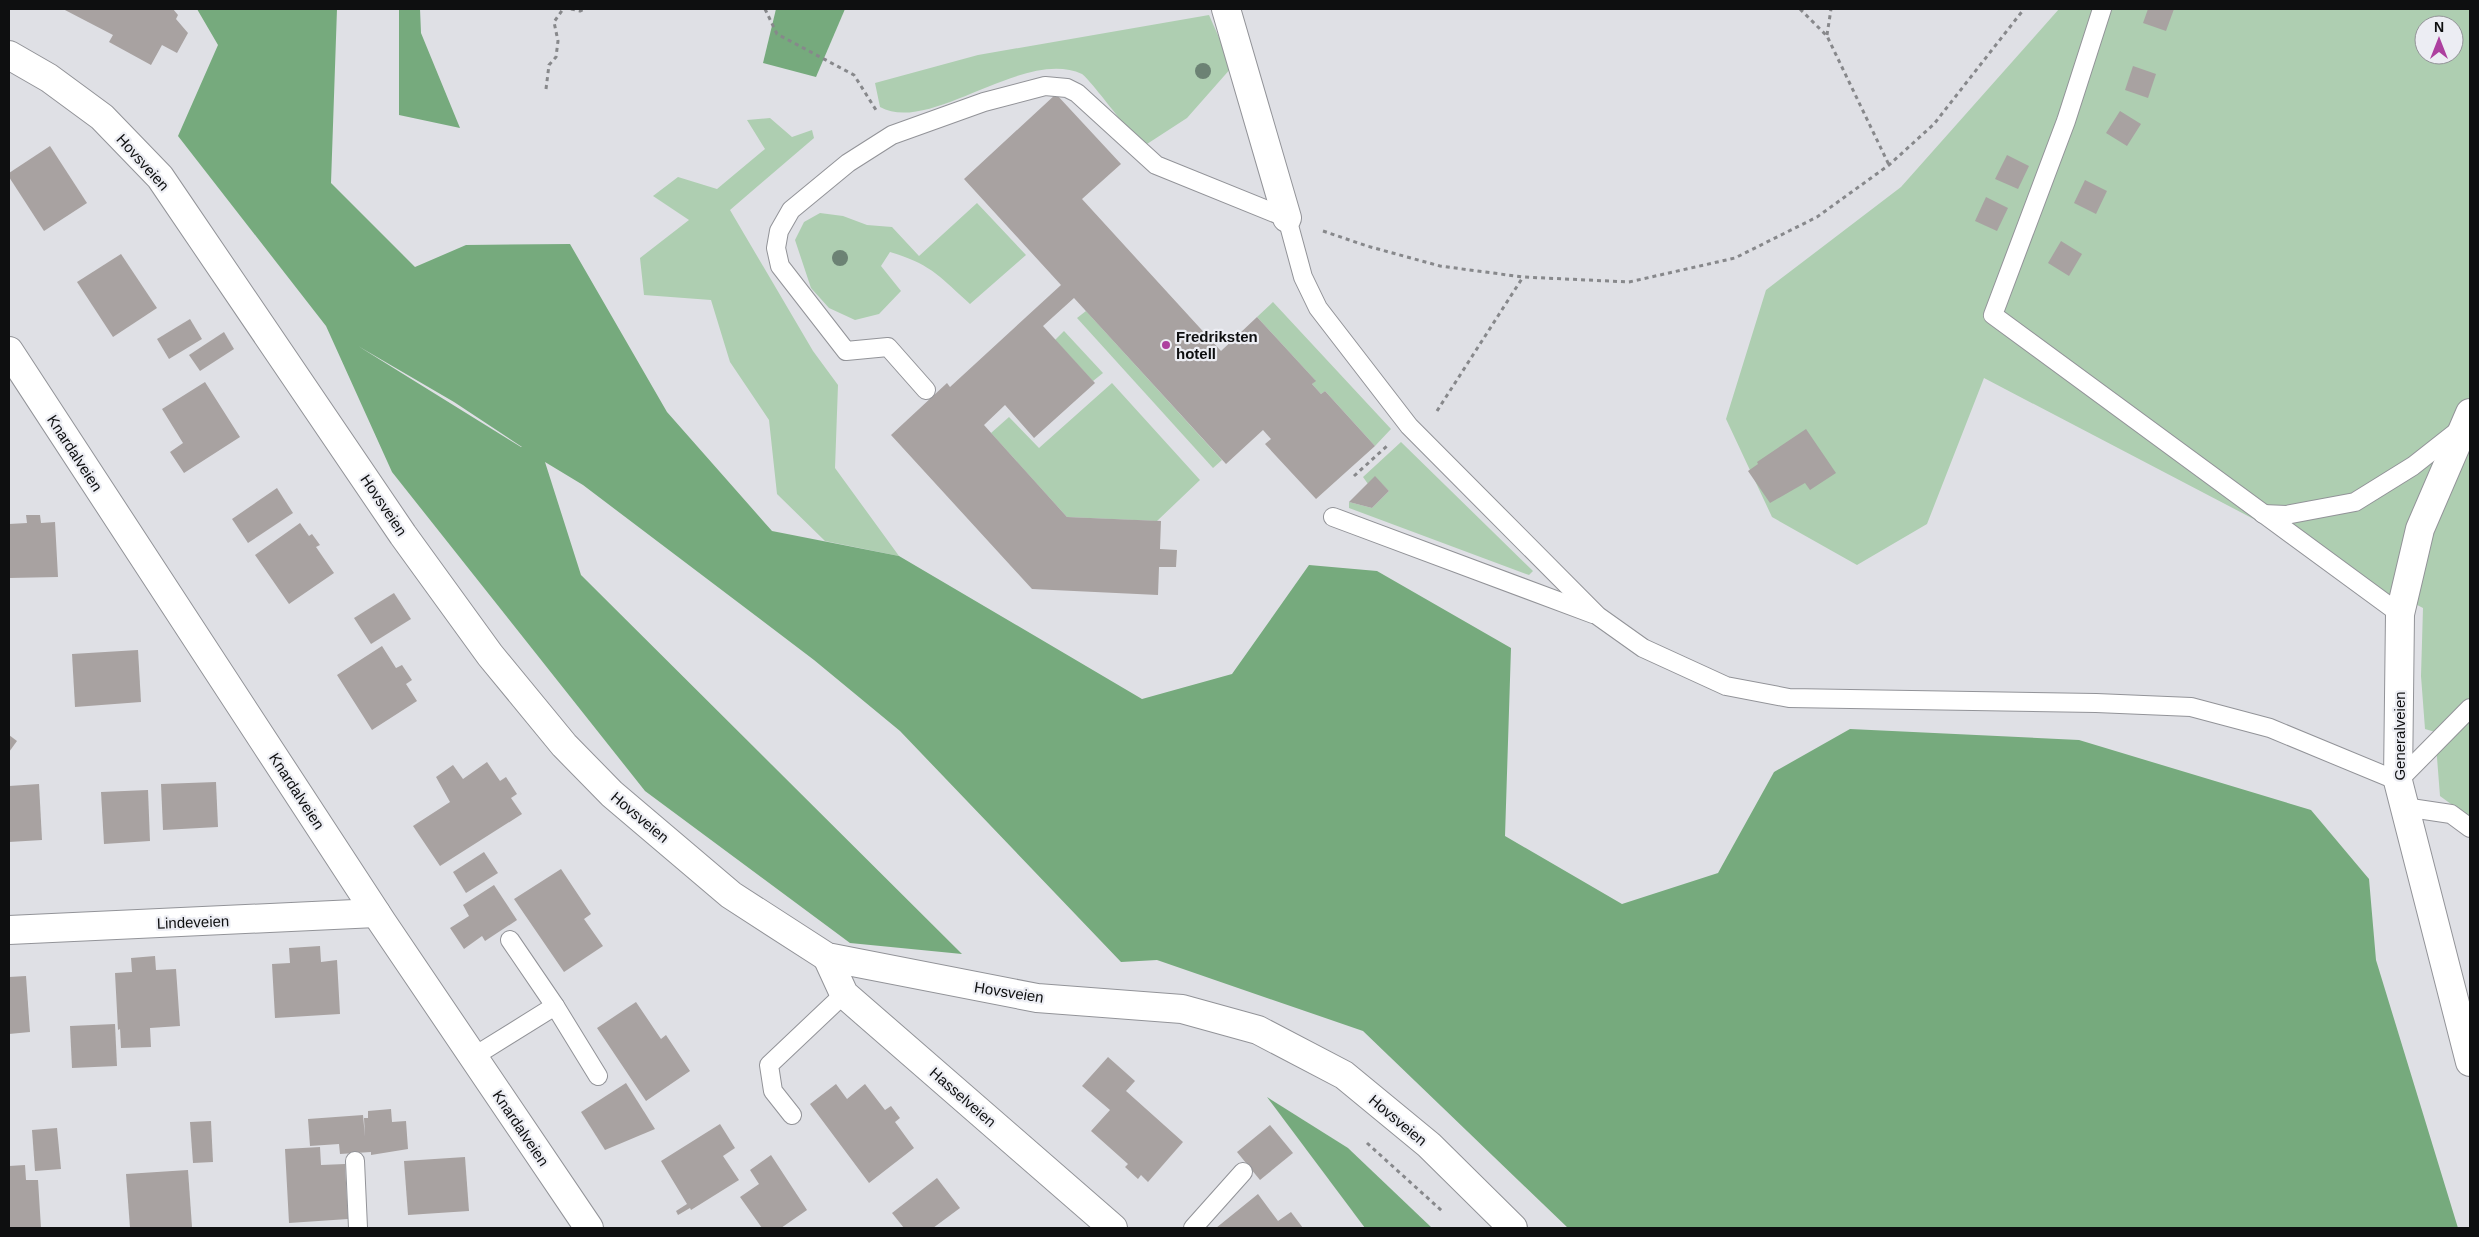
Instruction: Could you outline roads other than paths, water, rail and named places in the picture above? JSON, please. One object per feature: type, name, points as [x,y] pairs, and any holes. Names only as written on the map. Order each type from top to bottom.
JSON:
[{"type":"street","points":[[1226,9],[1287,218]]},
{"type":"street","name":"Hovsveien","points":[[9,55],[49,78],[102,117],[160,177],[403,535],[490,655],[564,745],[612,794],[731,895],[827,957],[1036,998],[1182,1009],[1258,1030],[1344,1075],[1429,1145],[1513,1228]]},
{"type":"street","name":"Knardalveien","points":[[9,351],[376,913],[589,1228]]},
{"type":"street","name":"Generalveien","points":[[2466,420],[2420,529],[2400,614],[2398,781],[2470,1062]]},
{"type":"street","name":"Lindeveien","points":[[9,930],[376,913]]},
{"type":"street","name":"Hasselveien","points":[[827,957],[844,994],[1113,1228]]},
{"type":"lane","points":[[2102,9],[2066,121],[1993,315],[2400,614]]},
{"type":"lane","points":[[926,390],[888,347],[846,351],[780,266],[776,248],[779,231],[791,210],[848,163],[892,135],[984,102],[1045,86],[1067,88],[1077,93],[1156,164],[1287,218],[1303,277],[1318,308],[1415,431],[1598,616],[1643,648],[1726,686],[1789,698],[2086,702],[2191,707],[2270,728],[2398,781],[2470,708]]},
{"type":"lane","points":[[2263,514],[2286,515],[2354,502],[2413,466],[2466,420]]},
{"type":"lane","points":[[1334,517],[1598,616]]},
{"type":"lane","points":[[2404,807],[2450,814],[2470,828]]},
{"type":"lane","points":[[510,940],[555,1006],[598,1076]]},
{"type":"lane","points":[[792,1115],[773,1091],[769,1065],[844,994]]},
{"type":"lane","points":[[473,1057],[555,1006]]},
{"type":"lane","points":[[356,1161],[358,1228]]},
{"type":"lane","points":[[1192,1228],[1243,1172]]},
{"type":"place","name":"Fredriksten hotell","points":[[1166,345]]}]
